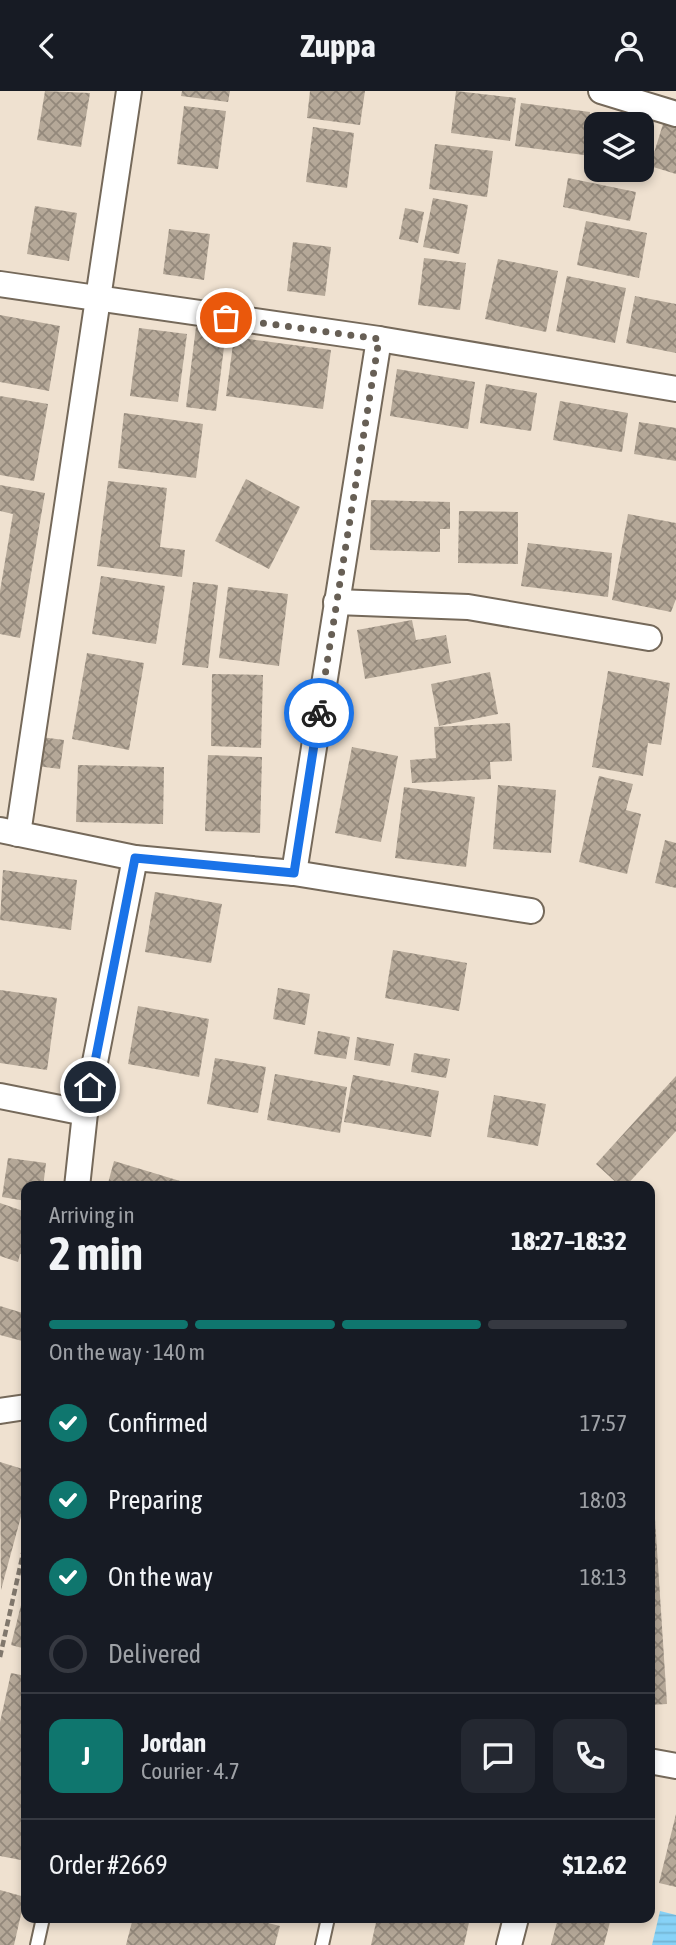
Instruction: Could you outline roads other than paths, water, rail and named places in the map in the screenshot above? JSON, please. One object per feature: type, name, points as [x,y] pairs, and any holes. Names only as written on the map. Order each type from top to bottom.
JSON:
[{"type":"street","points":[[129,91],[99,301],[9,832],[135,858],[294,873],[531,911]]},
{"type":"street","points":[[601,91],[676,114]]},
{"type":"street","points":[[0,284],[99,301],[379,339],[676,389]]},
{"type":"street","points":[[294,873],[379,339]]},
{"type":"street","points":[[336,602],[468,607],[649,638]]},
{"type":"street","points":[[78,1181],[85,1113],[135,858]]},
{"type":"street","points":[[0,1096],[85,1113]]},
{"type":"street","points":[[0,1411],[21,1408]]},
{"type":"street","points":[[655,1762],[676,1766]]},
{"type":"street","points":[[509,1945],[515,1923]]},
{"type":"lane","points":[[37,1945],[42,1923]]},
{"type":"lane","points":[[322,1945],[327,1923]]},
{"type":"water","points":[[660,1911],[676,1915],[676,1945],[652,1945]]}]
